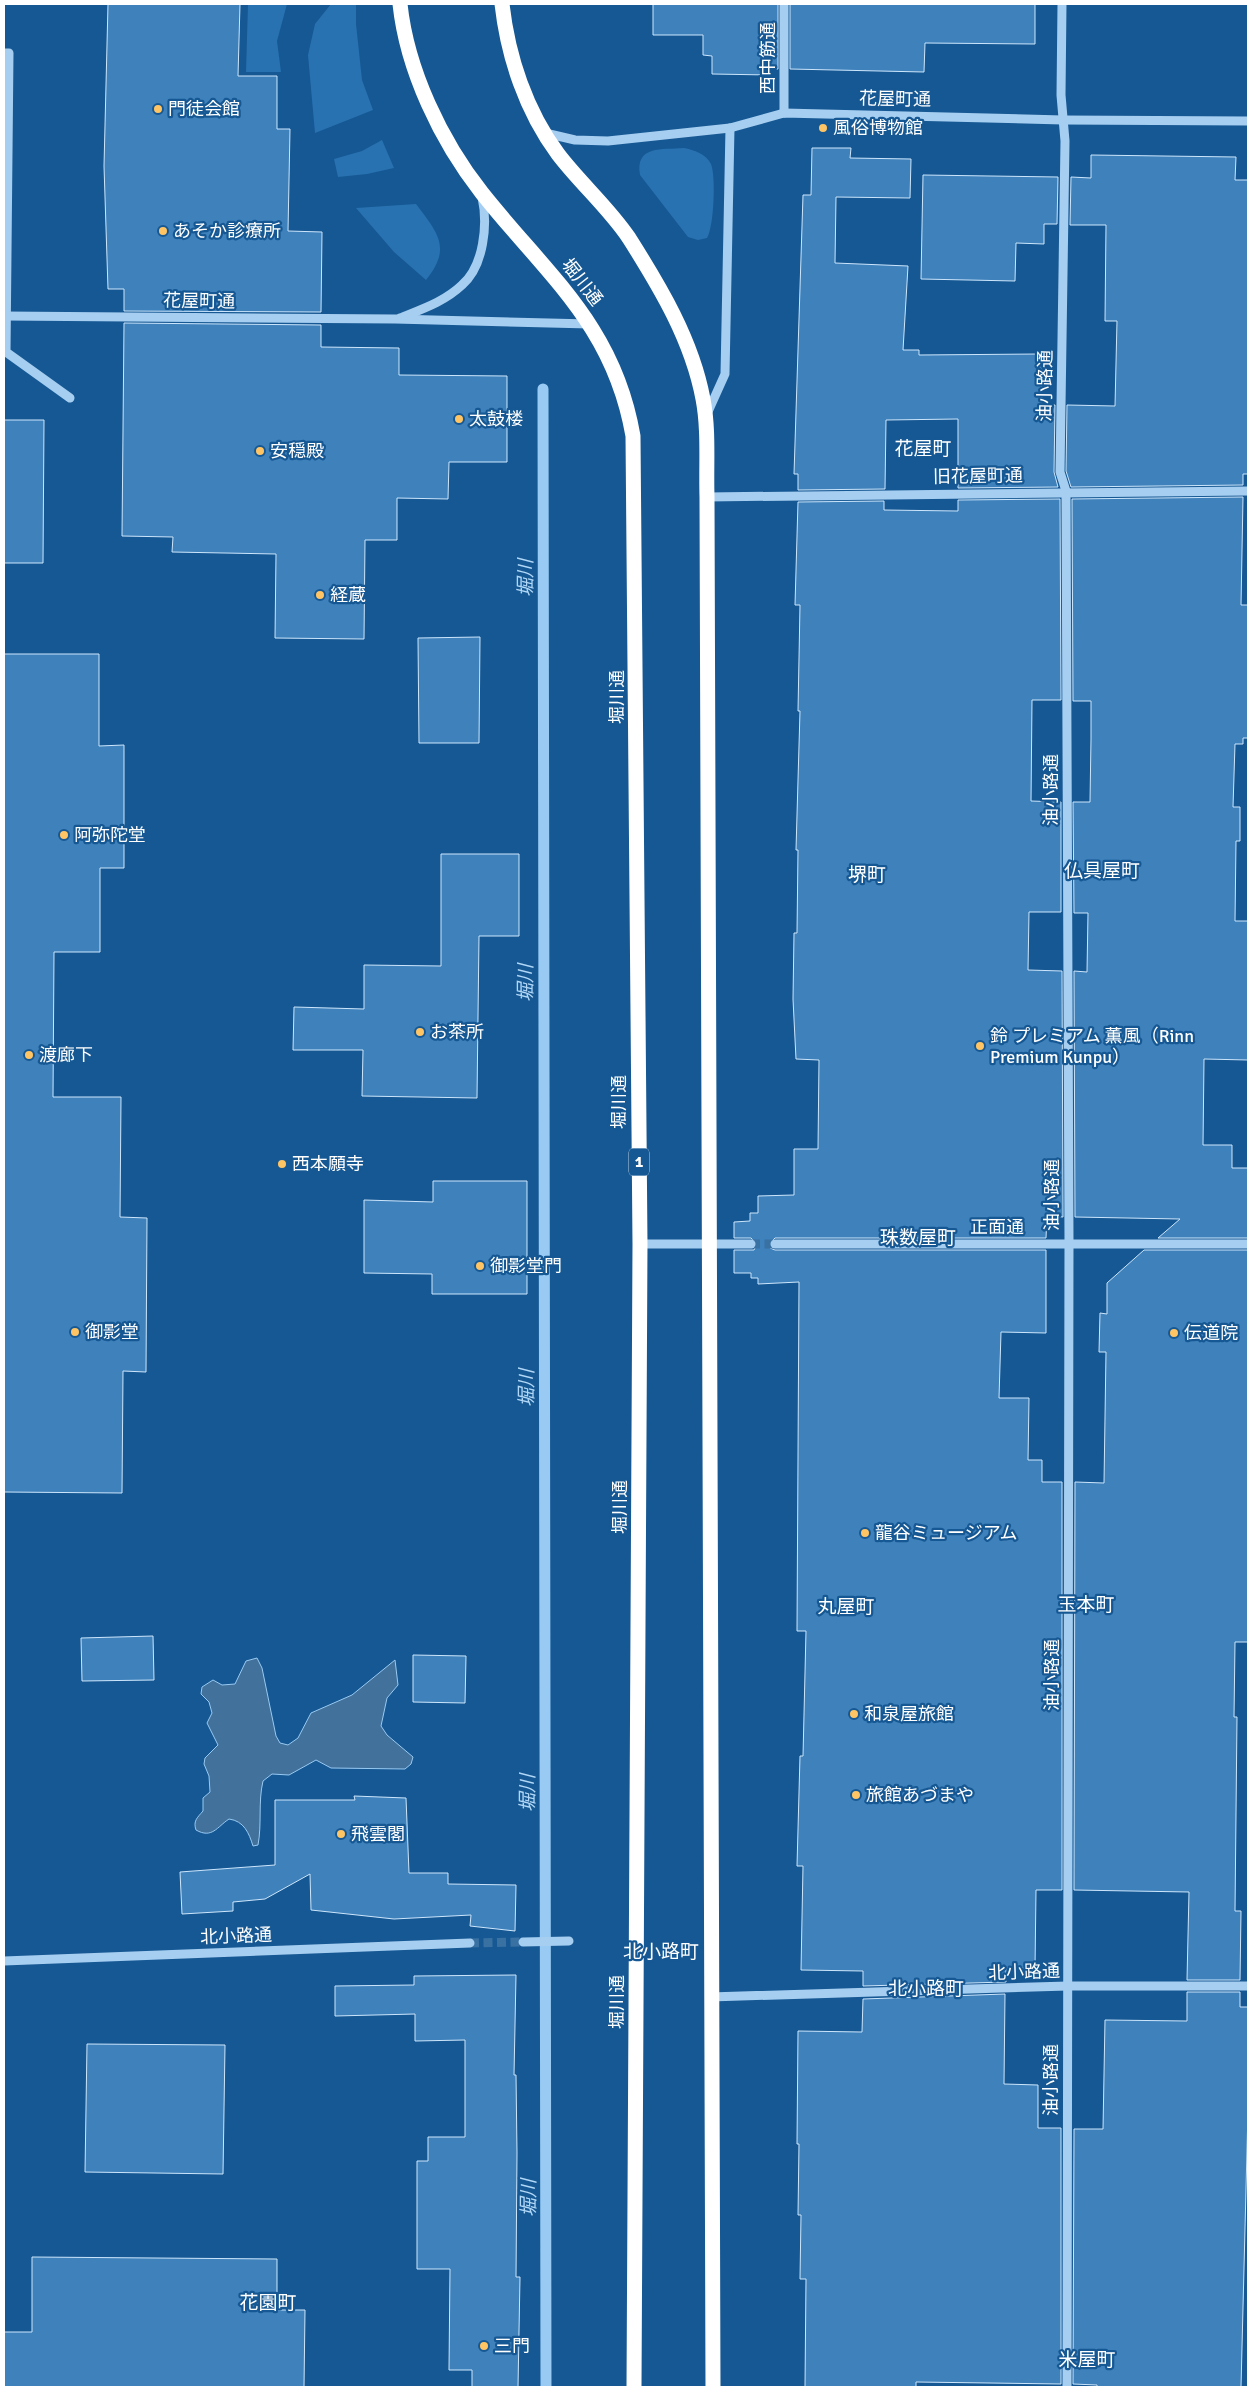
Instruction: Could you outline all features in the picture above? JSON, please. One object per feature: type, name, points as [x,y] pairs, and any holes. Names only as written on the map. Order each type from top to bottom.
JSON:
[{"type":"highway","name":"堀川通","points":[[400,4],[410,52],[429,101],[452,148],[481,192],[558,280],[590,324],[618,379],[633,436],[640,1244],[634,2387]]},
{"type":"highway","points":[[502,4],[506,32],[518,79],[545,133],[558,154],[627,236],[665,298],[694,365],[703,399],[705,419],[707,497],[710,1997],[713,2387]]},
{"type":"street","name":"西中筋通","points":[[784,4],[784,113]]},
{"type":"street","name":"油小路通","points":[[1062,4],[1063,120],[1065,141],[1060,472],[1066,491],[1068,1242],[1067,2387]]},
{"type":"street","points":[[4,53],[9,53],[6,352],[70,398]]},
{"type":"street","name":"花屋町通","points":[[545,133],[575,140],[608,141],[730,128],[784,113],[1063,120],[1248,121]]},
{"type":"street","points":[[705,419],[725,374],[730,128]]},
{"type":"street","name":"花屋町通","points":[[395,319],[434,304],[464,284],[480,254],[485,233],[485,212],[481,192]]},
{"type":"street","name":"花屋町通","points":[[5,316],[395,319],[590,324]]},
{"type":"street","name":"旧花屋町通","points":[[707,497],[1066,491],[1248,491]]},
{"type":"street","name":"正面通","points":[[775,1244],[1068,1242],[1248,1244]]},
{"type":"street","points":[[640,1244],[751,1244]]},
{"type":"street","points":[[523,1942],[569,1941]]},
{"type":"street","name":"北小路通","points":[[4,1961],[470,1943]]},
{"type":"street","name":"北小路通","points":[[710,1997],[1068,1986],[1248,1986]]},
{"type":"shaded area","points":[[248,4],[287,4],[277,41],[281,72],[246,72]]},
{"type":"shaded area","points":[[331,4],[356,4],[356,24],[362,80],[373,110],[315,133],[308,55],[315,24]]},
{"type":"shaded area","points":[[382,140],[394,168],[367,174],[338,177],[334,159],[362,151]]},
{"type":"shaded area","points":[[684,148],[703,155],[711,164],[713,170],[714,190],[711,223],[707,238],[698,240],[688,237],[640,175],[642,158],[646,154],[652,151]]},
{"type":"shaded area","points":[[416,204],[436,232],[439,241],[438,259],[426,280],[394,252],[356,208]]},
{"type":"shaded area","points":[[257,1658],[262,1668],[276,1736],[280,1743],[288,1745],[298,1738],[311,1713],[352,1695],[395,1660],[398,1685],[387,1698],[381,1726],[387,1735],[413,1757],[411,1764],[405,1769],[331,1768],[316,1760],[289,1775],[272,1774],[263,1781],[258,1845],[253,1846],[245,1828],[239,1822],[229,1819],[214,1831],[206,1833],[196,1830],[195,1822],[203,1811],[203,1798],[210,1792],[209,1776],[204,1764],[205,1758],[218,1745],[207,1723],[212,1713],[209,1702],[201,1694],[202,1687],[213,1680],[222,1685],[235,1684],[246,1661]]},
{"type":"building","points":[[108,4],[240,4],[238,76],[277,76],[277,129],[290,129],[288,231],[322,232],[321,312],[124,311],[124,289],[108,289],[104,166]]},
{"type":"building","points":[[653,4],[778,4],[778,69],[770,69],[769,75],[712,74],[712,56],[703,55],[703,35],[653,35]]},
{"type":"building","points":[[790,4],[1035,4],[1035,44],[925,43],[924,72],[790,69]]},
{"type":"building","points":[[812,148],[851,148],[850,158],[911,159],[910,198],[836,197],[835,263],[908,266],[903,350],[919,350],[919,355],[1039,354],[1039,362],[1042,362],[1042,405],[1055,405],[1054,472],[1058,487],[958,488],[958,419],[886,420],[885,489],[798,490],[798,474],[794,474],[803,195],[811,195]]},
{"type":"building","points":[[1091,155],[1236,157],[1235,180],[1248,180],[1248,474],[1243,474],[1243,485],[1071,487],[1066,471],[1067,405],[1115,406],[1117,321],[1105,321],[1106,225],[1070,225],[1071,177],[1091,178]]},
{"type":"building","points":[[923,175],[1058,177],[1057,224],[1044,224],[1044,244],[1016,243],[1015,281],[921,279]]},
{"type":"building","name":"安穏殿","points":[[124,323],[321,325],[321,347],[399,348],[399,375],[507,376],[507,462],[449,462],[448,499],[397,498],[397,540],[365,540],[364,639],[275,638],[276,554],[172,552],[173,537],[122,536]]},
{"type":"building","points":[[4,420],[44,420],[43,563],[4,563]]},
{"type":"building","points":[[1243,497],[1241,605],[1248,605],[1248,738],[1243,738],[1243,744],[1235,744],[1233,807],[1240,807],[1240,841],[1236,841],[1235,921],[1248,921],[1248,1060],[1204,1059],[1203,1145],[1232,1145],[1232,1168],[1248,1168],[1248,1238],[1158,1238],[1180,1219],[1075,1217],[1074,971],[1087,972],[1088,913],[1074,913],[1073,802],[1090,802],[1091,701],[1073,701],[1072,499]]},
{"type":"building","points":[[1060,499],[1061,700],[1032,700],[1031,801],[1061,802],[1061,912],[1029,912],[1028,970],[1062,971],[1063,1217],[1047,1216],[1046,1238],[775,1238],[769,1244],[770,1248],[775,1250],[1046,1250],[1046,1333],[1001,1332],[999,1398],[1029,1398],[1028,1460],[1042,1460],[1042,1482],[1062,1482],[1062,1890],[1036,1890],[1035,1968],[1006,1968],[1006,1982],[863,1986],[863,1971],[801,1970],[803,1866],[797,1866],[800,1756],[803,1756],[806,1631],[797,1631],[799,1282],[758,1284],[758,1278],[751,1278],[751,1273],[734,1273],[734,1250],[754,1250],[757,1244],[751,1238],[734,1238],[734,1222],[750,1221],[750,1213],[758,1213],[758,1196],[794,1195],[794,1149],[818,1149],[819,1060],[796,1059],[793,999],[794,933],[797,933],[798,850],[796,850],[800,711],[798,711],[800,605],[795,605],[798,502],[884,501],[884,510],[958,511],[958,500]]},
{"type":"building","points":[[480,637],[479,743],[419,743],[418,638]]},
{"type":"building","points":[[4,654],[99,654],[99,746],[124,745],[124,868],[100,868],[100,952],[54,952],[53,1097],[121,1097],[120,1217],[147,1218],[146,1372],[123,1371],[122,1493],[4,1492]]},
{"type":"building","points":[[441,854],[519,854],[519,936],[479,936],[477,1098],[362,1096],[363,1050],[293,1050],[294,1007],[364,1009],[364,965],[441,966]]},
{"type":"building","name":"御影堂門","points":[[433,1181],[527,1181],[527,1294],[432,1294],[432,1274],[364,1273],[364,1200],[433,1202]]},
{"type":"building","points":[[1144,1250],[1248,1250],[1248,1642],[1235,1642],[1234,1717],[1237,1717],[1235,1911],[1241,1911],[1240,1980],[1187,1980],[1189,1892],[1074,1890],[1075,1482],[1104,1483],[1106,1352],[1099,1352],[1100,1313],[1107,1314],[1107,1283]]},
{"type":"building","points":[[153,1636],[154,1680],[82,1681],[81,1638]]},
{"type":"building","points":[[413,1655],[466,1656],[465,1703],[413,1702]]},
{"type":"building","name":"飛雲閣","points":[[354,1796],[406,1798],[409,1873],[448,1873],[448,1884],[516,1885],[515,1931],[470,1926],[471,1915],[394,1919],[311,1910],[310,1874],[265,1899],[233,1902],[233,1911],[182,1914],[180,1872],[275,1865],[275,1800],[355,1800]]},
{"type":"building","points":[[516,1975],[514,2075],[516,2075],[517,2153],[516,2277],[520,2277],[518,2387],[472,2387],[472,2370],[449,2370],[450,2269],[417,2269],[417,2161],[428,2161],[428,2137],[465,2137],[465,2040],[415,2041],[415,2014],[335,2016],[335,1986],[414,1985],[414,1976]]},
{"type":"building","points":[[1187,1992],[1240,1992],[1240,2007],[1248,2007],[1248,2110],[1241,2387],[1097,2387],[1097,2385],[1073,2384],[1074,2129],[1103,2129],[1105,2020],[1187,2021]]},
{"type":"building","points":[[1005,1994],[1004,2084],[1038,2085],[1038,2128],[1061,2128],[1061,2384],[916,2382],[916,2387],[805,2387],[806,2279],[800,2279],[801,2215],[798,2215],[798,2031],[862,2032],[863,1999]]},
{"type":"building","points":[[87,2044],[225,2045],[223,2174],[85,2172]]},
{"type":"building","points":[[32,2257],[277,2259],[277,2310],[305,2310],[304,2387],[4,2387],[4,2332],[32,2332]]},
{"type":"waterway","name":"堀川","points":[[543,389],[546,2387]]},
{"type":"tunnel","points":[[751,1244],[775,1244]]},
{"type":"tunnel","points":[[470,1943],[523,1942]]},
{"type":"place","name":"門徒会館","points":[[158,109]]},
{"type":"place","name":"風俗博物館","points":[[823,128]]},
{"type":"place","name":"あそか診療所","points":[[163,231]]},
{"type":"place","name":"太鼓楼","points":[[459,419]]},
{"type":"place","name":"安穏殿","points":[[260,451]]},
{"type":"place","name":"経蔵","points":[[320,595]]},
{"type":"place","name":"阿弥陀堂","points":[[64,835]]},
{"type":"place","name":"お茶所","points":[[420,1032]]},
{"type":"place","name":"鈴 プレミアム 薫風（Rinn Premium Kunpu）","points":[[980,1046]]},
{"type":"place","name":"渡廊下","points":[[29,1055]]},
{"type":"place","name":"西本願寺","points":[[282,1164]]},
{"type":"place","name":"御影堂門","points":[[480,1266]]},
{"type":"place","name":"御影堂","points":[[75,1332]]},
{"type":"place","name":"伝道院","points":[[1174,1333]]},
{"type":"place","name":"龍谷ミュージアム","points":[[865,1533]]},
{"type":"place","name":"和泉屋旅館","points":[[854,1714]]},
{"type":"place","name":"旅館あづまや","points":[[856,1795]]},
{"type":"place","name":"飛雲閣","points":[[341,1834]]},
{"type":"place","name":"三門","points":[[484,2346]]},
{"type":"district","name":"花屋町","points":[[923,449]]},
{"type":"district","name":"仏具屋町","points":[[1102,871]]},
{"type":"district","name":"堺町","points":[[867,875]]},
{"type":"district","name":"珠数屋町","points":[[918,1238]]},
{"type":"district","name":"玉本町","points":[[1086,1605]]},
{"type":"district","name":"丸屋町","points":[[846,1607]]},
{"type":"district","name":"北小路町","points":[[661,1952]]},
{"type":"district","name":"北小路町","points":[[926,1989]]},
{"type":"district","name":"花園町","points":[[268,2303]]},
{"type":"district","name":"米屋町","points":[[1087,2360]]}]
